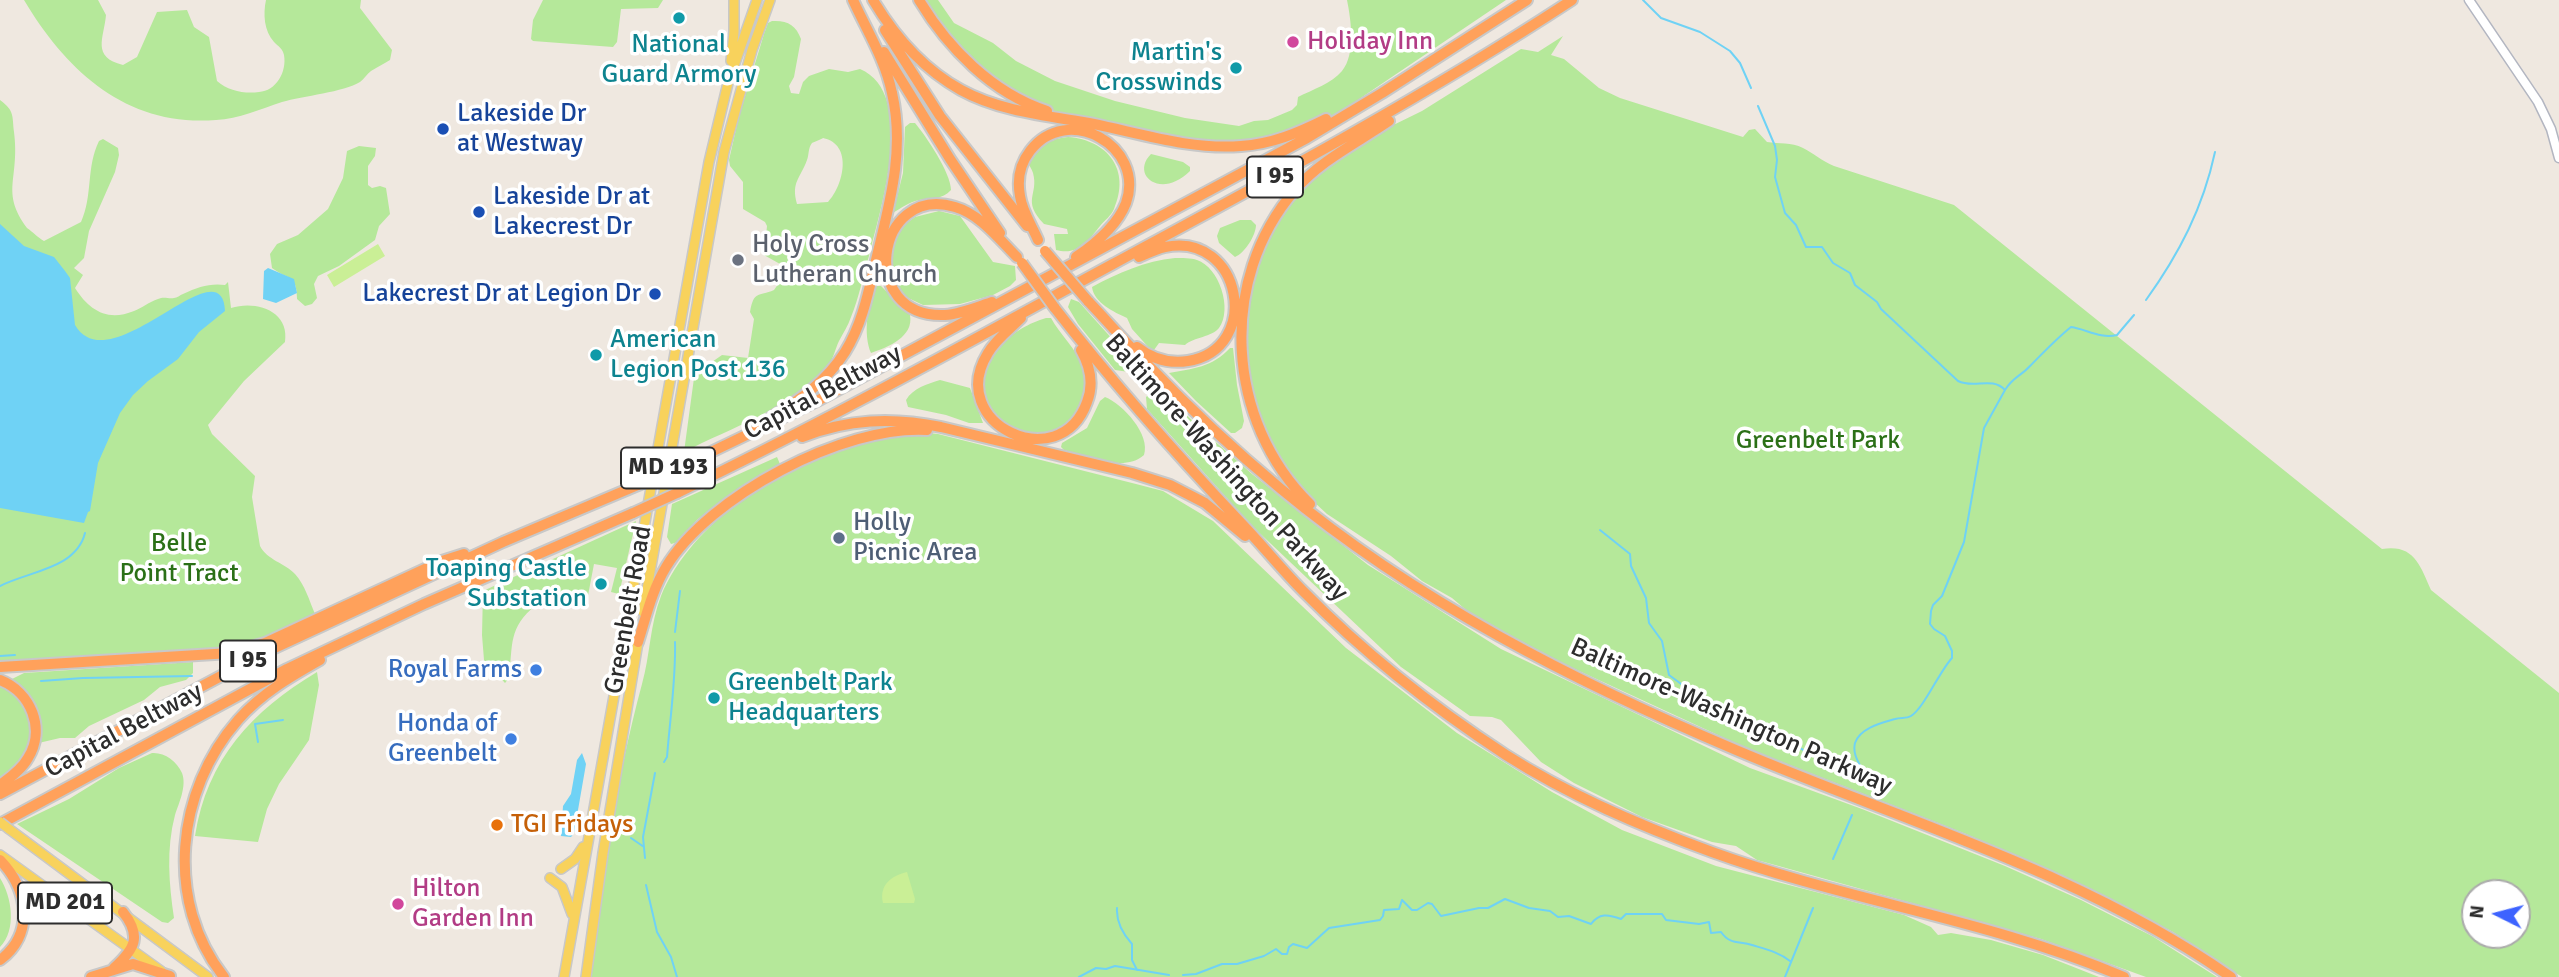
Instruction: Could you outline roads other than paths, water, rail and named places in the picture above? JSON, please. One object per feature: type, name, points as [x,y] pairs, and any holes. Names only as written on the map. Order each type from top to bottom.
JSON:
[{"type":"highway","points":[[708,455],[813,390],[844,353],[861,318],[894,182],[898,143],[887,72],[855,0]]},
{"type":"highway","name":"Baltimore-Washington Parkway","points":[[855,0],[921,113],[977,200],[1054,307],[1148,423],[1303,591],[1433,704],[1507,756],[1583,797],[1669,835],[1755,866],[2003,933],[2079,958],[2124,977]]},
{"type":"highway","name":"Baltimore-Washington Parkway","points":[[868,0],[940,116],[1045,251],[1088,301],[1171,388],[1241,454],[1311,513],[1452,610],[1615,696],[1735,750],[2043,873],[2145,923],[2231,977]]},
{"type":"highway","points":[[873,0],[889,26],[916,57],[934,73],[962,91],[998,105],[1197,144],[1239,146],[1289,137],[1382,93]]},
{"type":"highway","points":[[919,0],[946,38],[981,73],[1025,101],[1076,121]]},
{"type":"highway","name":"Capital Beltway","points":[[0,794],[266,652],[503,542],[708,455],[817,401],[1307,138],[1527,0]]},
{"type":"highway","name":"Capital Beltway","points":[[3,825],[287,668],[424,604],[677,493],[754,455],[1316,155],[1459,72],[1572,0]]},
{"type":"highway","points":[[1360,547],[1296,490],[1274,459],[1259,428],[1247,393],[1242,363],[1241,328],[1247,285],[1269,227],[1287,199],[1306,178],[1331,158],[1459,72]]},
{"type":"highway","points":[[1038,240],[1020,199],[1019,179],[1026,156],[1039,141],[1064,130],[1082,130],[1104,138],[1118,152],[1127,170],[1129,186],[1125,206],[1116,220],[1093,244],[1046,279]]},
{"type":"highway","points":[[1018,293],[959,313],[927,313],[912,307],[899,296],[890,283],[885,261],[888,241],[900,222],[917,209],[939,205],[955,206],[971,214],[1020,260]]},
{"type":"highway","points":[[1088,278],[1162,247],[1178,246],[1192,247],[1206,253],[1220,264],[1231,280],[1235,300],[1233,321],[1219,345],[1203,356],[1181,362],[1160,360],[1143,352],[1120,334]]},
{"type":"highway","points":[[1032,307],[988,352],[980,370],[979,391],[984,409],[998,425],[1017,437],[1036,439],[1054,436],[1073,424],[1084,409],[1090,391],[1090,374],[1086,360],[1055,315],[1054,307]]},
{"type":"highway","points":[[754,455],[817,431],[862,421],[909,421],[1152,478],[1188,493],[1220,514],[1303,591]]},
{"type":"highway","points":[[638,642],[659,579],[677,551],[708,521],[763,482],[824,451],[878,433],[924,429],[977,437]]},
{"type":"highway","points":[[0,667],[232,653],[265,643],[442,561],[503,542]]},
{"type":"highway","points":[[224,977],[207,953],[194,923],[186,892],[184,861],[191,807],[215,751],[239,719],[277,685],[424,604]]},
{"type":"highway","points":[[0,680],[24,696],[30,706],[36,728],[32,751],[27,761],[0,785]]},
{"type":"highway","points":[[0,858],[14,879],[25,915],[23,927],[14,946],[0,960]]},
{"type":"highway","points":[[109,972],[131,950],[134,943],[133,928],[124,912]]},
{"type":"highway","points":[[91,977],[133,964],[170,977]]},
{"type":"main road","points":[[728,83],[734,33],[734,0]]},
{"type":"main road","name":"Greenbelt Road","points":[[564,977],[705,183],[728,83],[757,0]]},
{"type":"main road","name":"Greenbelt Road","points":[[586,977],[603,853],[638,642],[724,152],[752,50],[770,0]]},
{"type":"main road","points":[[2469,0],[2535,96],[2551,129],[2559,158]]},
{"type":"main road","name":"MD 201","points":[[3,825],[124,912],[208,977]]},
{"type":"main road","points":[[561,869],[575,859],[586,843]]},
{"type":"main road","name":"MD 201","points":[[0,858],[170,977]]},
{"type":"main road","points":[[550,878],[562,887],[573,918]]},
{"type":"water","points":[[0,224],[24,246],[54,257],[70,278],[75,325],[91,339],[113,338],[137,329],[185,301],[205,293],[219,294],[225,311],[199,332],[178,359],[133,395],[120,413],[98,463],[90,511],[84,523],[0,508]]},
{"type":"water","points":[[268,268],[294,279],[297,293],[276,303],[263,299],[264,271]]},
{"type":"water","points":[[582,753],[586,764],[574,833],[571,837],[561,836],[563,806],[571,794],[577,760]]},
{"type":"waterway","points":[[1643,0],[1661,18],[1700,32],[1730,51],[1740,63],[1751,88]]},
{"type":"waterway","points":[[1758,106],[1775,146],[1775,177],[1785,213],[1796,225],[1806,247],[1822,247],[1833,263],[1850,273],[1855,285],[1877,302],[1881,309],[1958,381],[1970,384],[1989,383],[2005,390],[1984,428],[1964,542],[1942,596],[1931,611],[1930,624],[1945,636],[1952,651],[1952,658],[1916,712],[1911,716],[1878,724],[1861,733],[1854,749],[1866,784]]},
{"type":"waterway","points":[[2146,300],[2169,265],[2197,211],[2215,152]]},
{"type":"waterway","points":[[2005,390],[2071,327],[2099,335],[2117,335],[2134,315]]},
{"type":"waterway","points":[[1600,530],[1630,554],[1631,566],[1646,598],[1649,623],[1662,641],[1669,675],[1688,689],[1697,705],[1703,710],[1845,767],[1860,770]]},
{"type":"waterway","points":[[0,586],[62,562],[80,545],[85,533]]},
{"type":"waterway","points":[[675,632],[680,591]]},
{"type":"waterway","points":[[664,762],[667,757],[675,671],[675,642]]},
{"type":"waterway","points":[[0,656],[15,655]]},
{"type":"waterway","points":[[41,681],[192,676]]},
{"type":"waterway","points":[[258,742],[255,724],[283,720]]},
{"type":"waterway","points":[[645,858],[643,837],[655,773]]},
{"type":"waterway","points":[[1833,859],[1852,815]]},
{"type":"waterway","points":[[631,838],[644,847]]},
{"type":"waterway","points":[[646,885],[657,932],[671,957],[677,977]]},
{"type":"waterway","points":[[1183,975],[1196,974],[1222,964],[1237,964],[1264,956],[1276,949],[1287,954],[1293,944],[1307,948],[1329,928],[1380,920],[1384,910],[1399,909],[1402,900],[1412,910],[1428,903],[1432,904],[1441,916],[1488,908],[1505,899],[1529,908],[1550,911],[1558,917],[1569,916],[1591,924],[1604,916],[1621,919],[1626,914],[1662,914],[1666,920],[1699,924],[1709,922],[1711,933],[1721,932],[1731,941],[1772,951],[1790,961]]},
{"type":"waterway","points":[[1117,908],[1121,928],[1132,944],[1132,960],[1137,970]]},
{"type":"waterway","points":[[1785,977],[1813,908]]},
{"type":"waterway","points":[[1079,977],[1096,968],[1115,966],[1169,975]]},
{"type":"place","name":"National Guard Armory","points":[[679,18]]},
{"type":"place","name":"Holiday Inn","points":[[1293,42]]},
{"type":"place","name":"Martin's Crosswinds","points":[[1236,68]]},
{"type":"place","name":"Lakeside Dr at Westway","points":[[443,129]]},
{"type":"place","name":"Lakeside Dr at Lakecrest Dr","points":[[479,212]]},
{"type":"place","name":"Holy Cross Lutheran Church","points":[[738,260]]},
{"type":"place","name":"Lakecrest Dr at Legion Dr","points":[[655,294]]},
{"type":"place","name":"American Legion Post 136","points":[[596,355]]},
{"type":"place","name":"Holly Picnic Area","points":[[839,538]]},
{"type":"place","name":"Toaping Castle Substation","points":[[601,584]]},
{"type":"place","name":"Royal Farms","points":[[536,670]]},
{"type":"place","name":"Greenbelt Park Headquarters","points":[[714,698]]},
{"type":"place","name":"Honda of Greenbelt","points":[[511,739]]},
{"type":"place","name":"TGI Fridays","points":[[497,825]]},
{"type":"place","name":"Hilton Garden Inn","points":[[398,904]]},
{"type":"park label","name":"Greenbelt Park","points":[[1818,441]]},
{"type":"park label","name":"Belle Point Tract","points":[[179,559]]}]
